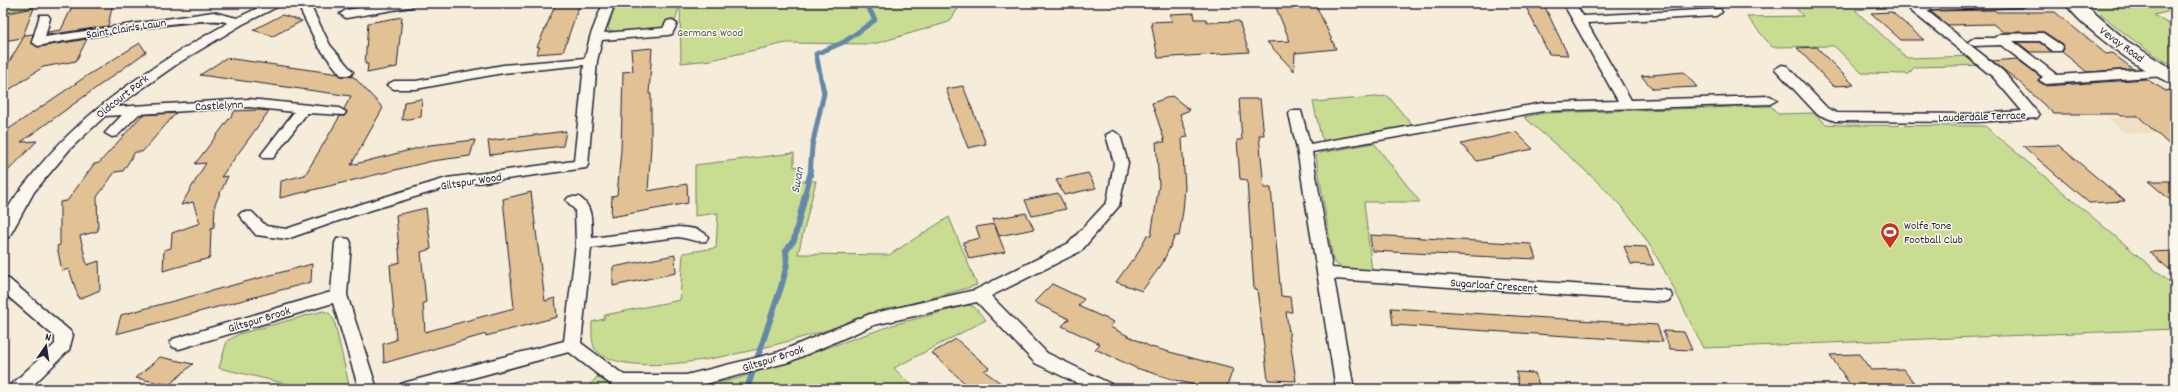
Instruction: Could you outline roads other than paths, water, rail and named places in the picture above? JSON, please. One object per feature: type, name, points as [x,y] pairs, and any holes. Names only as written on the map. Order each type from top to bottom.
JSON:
[{"type":"main road","name":"Vevay Road","points":[[2073,3],[2109,37],[2134,54],[2170,75]]},
{"type":"street","name":"Oldcourt Park","points":[[3,233],[29,189],[66,146],[100,112],[152,73],[237,22],[280,3]]},
{"type":"street","points":[[346,14],[411,3]]},
{"type":"street","name":"Giltspur Wood","points":[[247,215],[261,231],[287,234],[353,211],[447,183],[581,165],[591,61],[596,37],[608,3]]},
{"type":"street","points":[[1569,3],[1627,105]]},
{"type":"street","name":"Lauderdale Terrace","points":[[1912,5],[2022,3]]},
{"type":"street","points":[[304,5],[324,46],[346,72]]},
{"type":"street","name":"Lauderdale Terrace","points":[[1782,69],[1822,111],[1834,117],[1977,118],[2032,115],[1998,74],[1912,5]]},
{"type":"street","points":[[1579,20],[1716,12]]},
{"type":"street","name":"Saint Clair's Lawn","points":[[44,18],[38,42],[162,22],[213,16],[229,18],[237,22]]},
{"type":"street","points":[[596,37],[668,31],[671,24]]},
{"type":"street","points":[[2057,48],[2043,37],[2000,38],[2048,80],[2170,75]]},
{"type":"street","points":[[1974,42],[2004,41]]},
{"type":"street","points":[[394,85],[416,85],[504,69],[591,61]]},
{"type":"street","points":[[1304,149],[1543,107],[1770,100]]},
{"type":"street","name":"Castlelynn","points":[[100,112],[248,103],[339,112]]},
{"type":"street","points":[[268,155],[303,109]]},
{"type":"street","points":[[112,133],[135,110]]},
{"type":"street","points":[[1296,114],[1304,149],[1324,274],[1345,389]]},
{"type":"street","name":"Giltspur Brook","points":[[572,345],[620,382],[686,382],[783,357],[870,320],[980,295],[1075,247],[1114,203],[1121,163],[1113,135]]},
{"type":"street","points":[[407,389],[572,345],[584,244],[583,210],[581,205],[574,200]]},
{"type":"street","points":[[584,244],[678,232],[691,233],[700,237]]},
{"type":"street","points":[[343,243],[339,295],[368,389]]},
{"type":"street","name":"Sugarloaf Crescent","points":[[1324,274],[1664,296]]},
{"type":"street","points":[[4,284],[64,335],[63,346],[18,389]]},
{"type":"street","name":"Giltspur Brook","points":[[179,343],[339,295]]},
{"type":"street","points":[[980,295],[1041,358],[1105,389]]},
{"type":"waterway","name":"Swan","points":[[810,176],[812,146],[824,93],[816,54],[844,42],[875,20],[866,3]]},
{"type":"waterway","name":"Swan","points":[[747,389],[782,284],[787,264],[786,251],[794,240],[810,175]]},
{"type":"place","name":"Wolfe Tone Football Club","points":[[1890,249]]},
{"type":"park label","name":"Germans Wood","points":[[710,32]]}]
